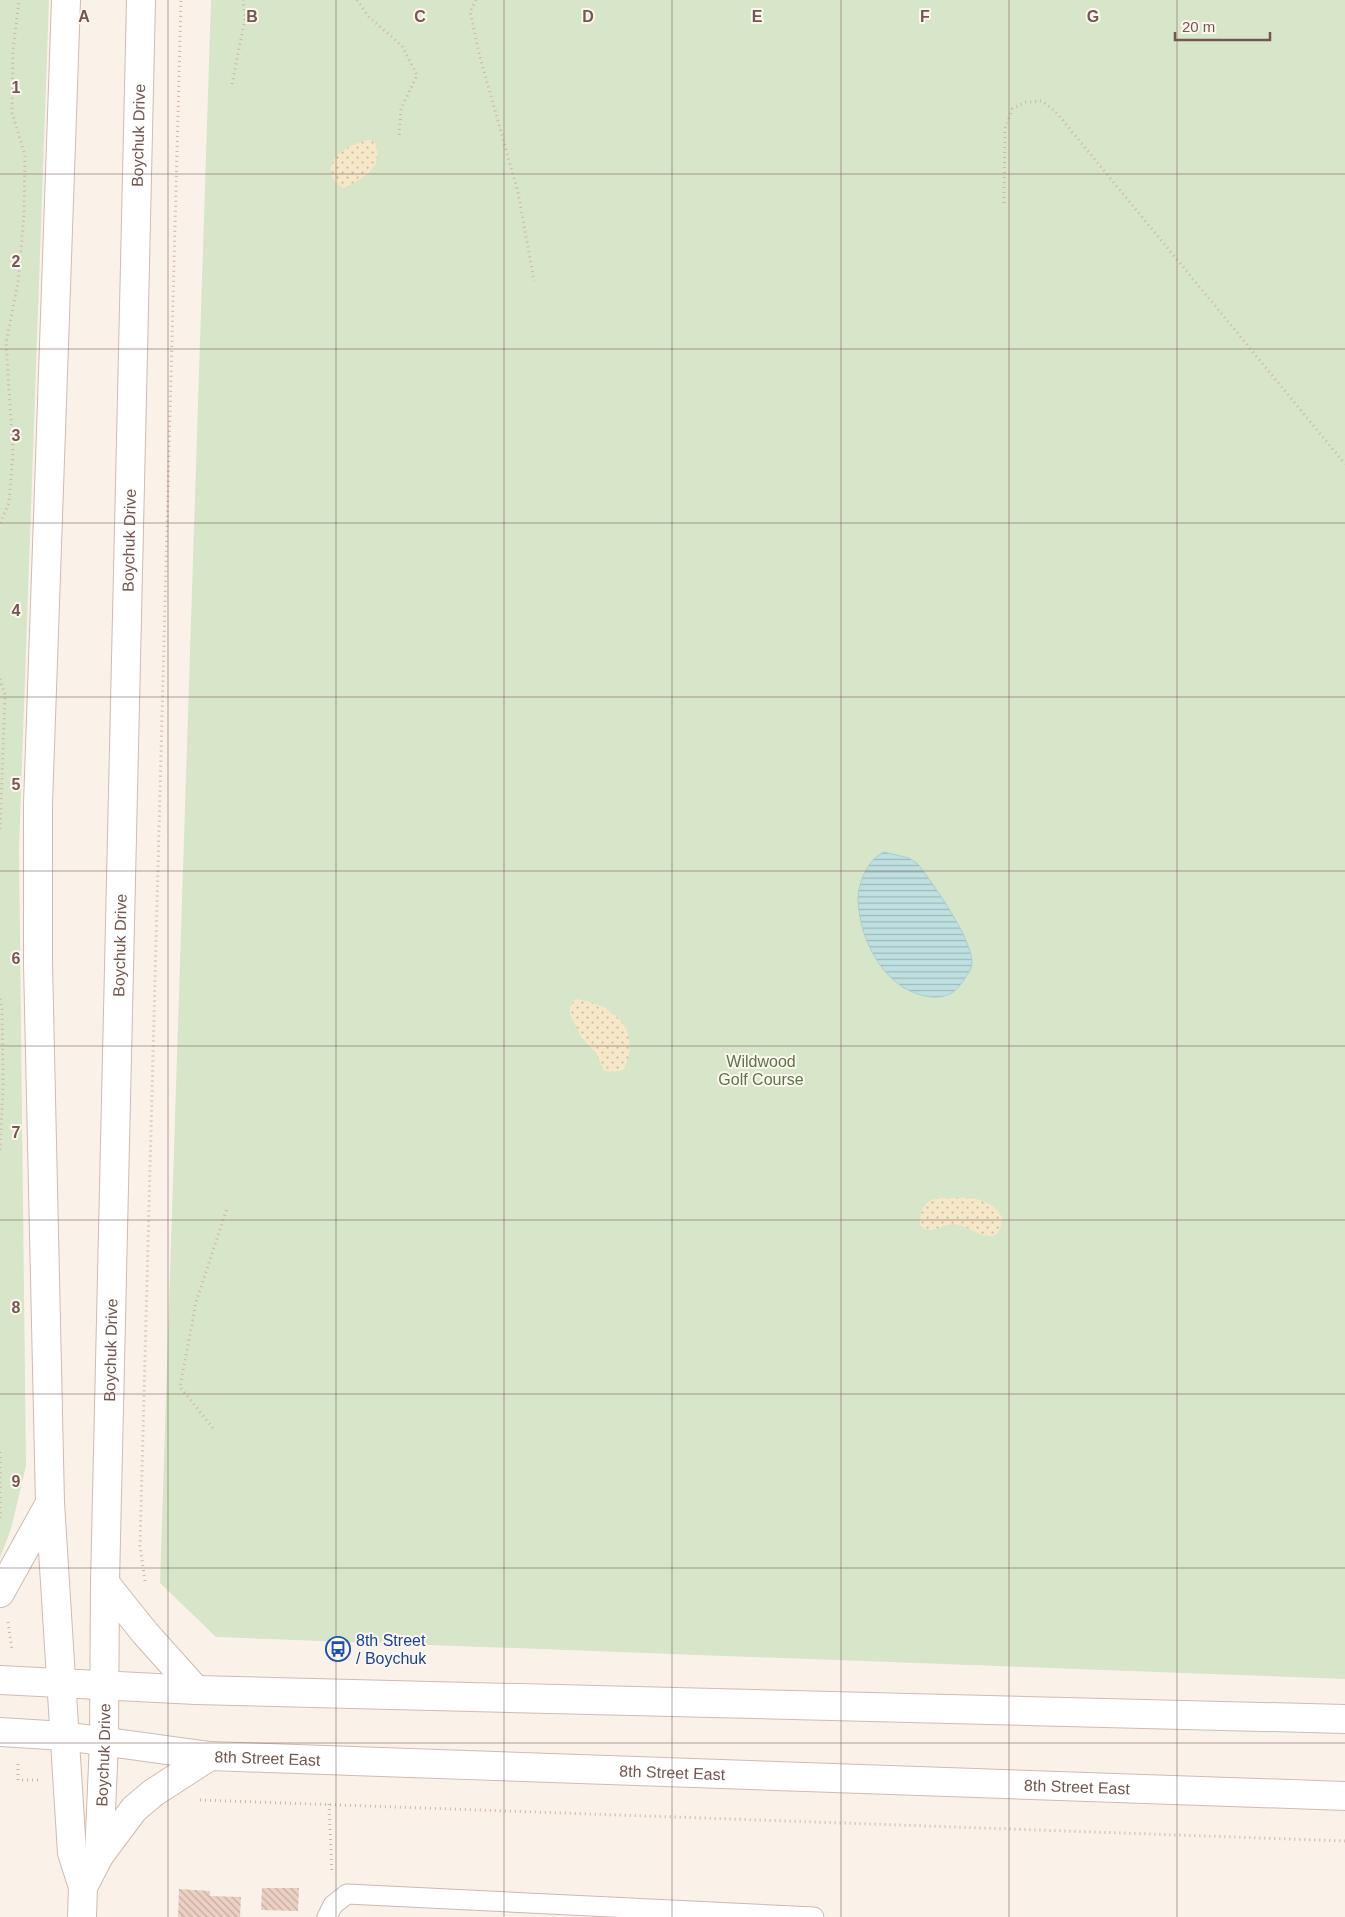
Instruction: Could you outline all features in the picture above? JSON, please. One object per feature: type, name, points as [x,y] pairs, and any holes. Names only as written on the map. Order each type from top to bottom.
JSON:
[{"type":"main road","name":"Boychuk Drive","points":[[66,0],[38,804],[40,1119],[50,1503],[72,1853],[83,1887],[82,1917]]},
{"type":"main road","name":"Boychuk Drive","points":[[83,1887],[99,1856],[104,1742],[105,1583],[141,0]]},
{"type":"main road","points":[[0,1593],[50,1503]]},
{"type":"main road","points":[[105,1583],[145,1633],[196,1690]]},
{"type":"main road","points":[[0,1680],[196,1690],[1345,1719]]},
{"type":"main road","name":"8th Street East","points":[[8,1732],[64,1736],[210,1756],[1345,1796]]},
{"type":"main road","points":[[99,1856],[134,1809],[154,1793],[210,1756]]},
{"type":"lane","points":[[330,1911],[347,1894],[814,1917]]},
{"type":"path","points":[[0,523],[9,503],[13,452],[6,343],[18,283],[24,215],[25,155],[12,113],[13,50],[19,0]]},
{"type":"path","points":[[148,1589],[142,1574],[140,1546],[181,0]]},
{"type":"path","points":[[232,84],[245,19],[243,0]]},
{"type":"path","points":[[357,0],[370,17],[402,46],[416,75],[401,109],[399,135]]},
{"type":"path","points":[[476,0],[470,12],[480,57],[518,192],[534,280]]},
{"type":"path","points":[[1004,203],[1005,129],[1007,122],[1012,109],[1026,102],[1042,101],[1055,111],[1345,464]]},
{"type":"path","points":[[0,679],[5,695],[3,792],[0,832]]},
{"type":"path","points":[[0,999],[2,1006],[3,1077],[0,1152]]},
{"type":"path","points":[[213,1428],[180,1387],[196,1302],[227,1208]]},
{"type":"path","points":[[0,1452],[0,1519]]},
{"type":"path","points":[[8,1732],[18,1780],[68,1781]]},
{"type":"path","points":[[196,1800],[1345,1841]]},
{"type":"path","points":[[329,1804],[330,1911]]},
{"type":"green space","points":[[0,0],[49,0],[19,849],[26,1466],[11,1529],[0,1558]]},
{"type":"green space","name":"Wildwood Golf Course","points":[[211,0],[1345,0],[1345,1679],[216,1637],[160,1583]]},
{"type":"sand","points":[[367,140],[374,141],[377,150],[375,164],[359,180],[344,188],[338,185],[334,181],[331,171],[337,155],[345,149]]},
{"type":"sand","points":[[575,999],[601,1006],[621,1021],[627,1031],[630,1043],[629,1056],[623,1070],[604,1071],[596,1053],[582,1038],[570,1015],[570,1007]]},
{"type":"sand","points":[[938,1198],[974,1199],[990,1204],[1002,1217],[1000,1229],[996,1235],[990,1236],[952,1224],[931,1230],[924,1228],[920,1225],[923,1207]]},
{"type":"water","points":[[884,852],[909,858],[918,864],[951,912],[966,941],[971,953],[971,967],[958,987],[948,995],[932,997],[916,993],[901,986],[878,962],[870,947],[860,915],[858,893],[865,872],[873,860]]},
{"type":"building","points":[[262,1888],[299,1888],[298,1911],[261,1910]]},
{"type":"building","points":[[179,1889],[210,1891],[210,1896],[241,1897],[240,1917],[178,1917]]},
{"type":"place","name":"8th Street / Boychuk","points":[[338,1649]]}]
